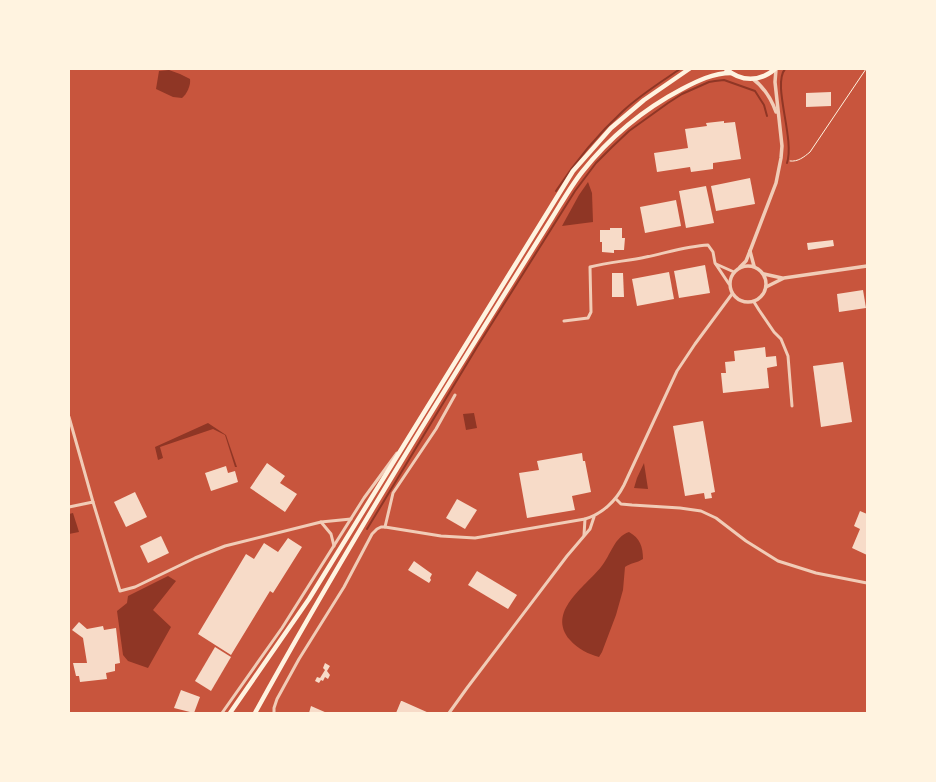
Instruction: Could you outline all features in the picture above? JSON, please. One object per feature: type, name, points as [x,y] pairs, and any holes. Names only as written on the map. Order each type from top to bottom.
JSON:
[{"type":"main road","points":[[230,713],[309,599],[573,171],[611,128],[644,100],[689,69]]},
{"type":"main road","points":[[726,69],[742,78],[753,79],[766,76],[776,69]]},
{"type":"main road","points":[[256,713],[301,631],[379,497],[527,258],[582,173],[596,155],[624,128],[657,103],[698,81],[717,75],[731,73]]},
{"type":"street","points":[[729,284],[734,272],[746,261],[779,171],[782,146],[775,82],[776,69]]},
{"type":"street","points":[[753,79],[769,94],[778,116]]},
{"type":"street","points":[[564,321],[588,318],[591,312],[590,266],[626,261],[708,245],[711,248],[715,263],[729,284],[732,294],[743,302],[754,302],[763,294],[766,287],[764,274]]},
{"type":"street","points":[[750,251],[754,266],[764,274],[784,278]]},
{"type":"street","points":[[715,263],[734,272]]},
{"type":"street","points":[[740,267],[754,266]]},
{"type":"street","points":[[766,287],[784,278],[867,266]]},
{"type":"street","points":[[274,713],[277,699],[299,659],[344,588],[372,534],[380,527],[442,536],[475,538],[594,517],[616,499],[677,371],[732,294]]},
{"type":"street","points":[[754,302],[774,332],[781,339],[788,356],[792,406]]},
{"type":"street","points":[[385,527],[393,493],[436,429],[455,395]]},
{"type":"street","points":[[69,417],[92,500],[120,591],[135,587],[195,558],[225,546],[321,522],[351,519]]},
{"type":"street","points":[[222,713],[282,628],[384,469],[402,447]]},
{"type":"street","points":[[616,499],[621,504],[701,511],[716,518],[746,541],[778,561],[816,573],[867,583]]},
{"type":"street","points":[[69,507],[92,500]]},
{"type":"street","points":[[449,713],[567,556],[584,537],[592,525],[594,517]]},
{"type":"street","points":[[584,537],[585,519]]},
{"type":"street","points":[[321,522],[331,534],[334,547]]},
{"type":"path","points":[[790,161],[800,160],[810,152],[866,69]]},
{"type":"shaded area","points":[[169,70],[190,79],[190,84],[186,94],[182,98],[173,97],[156,89],[159,71]]},
{"type":"shaded area","points":[[588,182],[592,193],[593,222],[562,226],[579,195]]},
{"type":"shaded area","points":[[474,413],[477,428],[466,430],[463,414]]},
{"type":"shaded area","points":[[208,423],[226,435],[237,467],[235,467],[225,435],[213,429],[160,447],[163,458],[158,460],[155,447]]},
{"type":"shaded area","points":[[644,463],[648,489],[634,488],[637,478]]},
{"type":"shaded area","points":[[73,513],[79,532],[69,534],[69,514]]},
{"type":"shaded area","points":[[629,532],[636,537],[640,543],[643,559],[625,567],[623,590],[616,615],[599,657],[583,651],[570,640],[564,630],[562,620],[570,600],[601,567],[616,542],[624,534]]},
{"type":"shaded area","points":[[168,576],[176,581],[153,610],[171,627],[148,668],[128,661],[123,655],[117,611],[127,603],[128,596]]},
{"type":"building","points":[[831,92],[831,106],[806,107],[806,93]]},
{"type":"building","points":[[724,121],[724,123],[735,122],[741,159],[713,163],[713,169],[691,172],[690,167],[657,172],[654,153],[688,148],[685,129],[707,126],[706,123]]},
{"type":"building","points":[[750,178],[755,204],[716,211],[711,186]]},
{"type":"building","points":[[706,186],[714,223],[686,228],[679,191]]},
{"type":"building","points":[[676,200],[681,226],[645,233],[640,207]]},
{"type":"building","points":[[610,228],[622,228],[622,238],[625,238],[624,250],[614,250],[614,253],[602,252],[600,230],[610,230]]},
{"type":"building","points":[[833,240],[834,246],[808,250],[807,243]]},
{"type":"building","points":[[705,265],[710,293],[679,298],[674,271]]},
{"type":"building","points":[[669,272],[674,299],[637,306],[632,279]]},
{"type":"building","points":[[612,273],[623,273],[624,297],[612,297]]},
{"type":"building","points":[[863,290],[866,308],[839,312],[837,294]]},
{"type":"building","points":[[765,347],[766,357],[776,356],[777,366],[767,368],[769,388],[723,393],[721,373],[726,373],[725,362],[735,361],[734,351]]},
{"type":"building","points":[[843,362],[852,422],[821,427],[813,366]]},
{"type":"building","points":[[703,421],[715,492],[711,493],[712,498],[705,499],[704,493],[685,496],[673,426]]},
{"type":"building","points":[[582,453],[591,492],[572,496],[575,510],[527,518],[519,473],[539,470],[537,461]]},
{"type":"building","points":[[267,463],[285,476],[280,483],[297,494],[285,512],[250,488]]},
{"type":"building","points":[[226,466],[228,473],[235,471],[238,482],[211,491],[205,473]]},
{"type":"building","points":[[135,492],[147,517],[126,527],[114,502]]},
{"type":"building","points":[[457,499],[477,510],[465,529],[446,518]]},
{"type":"building","points":[[860,511],[867,514],[867,555],[852,548],[860,529],[854,526]]},
{"type":"building","points":[[161,536],[169,553],[148,563],[140,546]]},
{"type":"building","points":[[288,538],[302,547],[273,593],[270,591],[231,655],[198,634],[246,554],[254,559],[264,543],[278,552]]},
{"type":"building","points":[[414,561],[432,574],[429,583],[408,570]]},
{"type":"building","points":[[477,571],[517,595],[508,609],[468,585]]},
{"type":"building","points":[[79,622],[87,629],[103,626],[104,630],[116,628],[120,663],[115,664],[115,671],[106,673],[107,679],[80,682],[79,676],[76,676],[73,663],[87,663],[83,638],[72,630]]},
{"type":"building","points":[[215,647],[231,657],[211,691],[195,681]]},
{"type":"building","points":[[325,663],[330,666],[327,671],[330,675],[328,679],[325,677],[323,681],[321,680],[319,683],[315,681],[317,677],[320,678],[325,670],[323,668]]},
{"type":"building","points":[[181,690],[200,697],[194,713],[174,708]]},
{"type":"building","points":[[402,701],[429,713],[396,713]]},
{"type":"building","points":[[311,706],[327,713],[309,713]]},
{"type":"waterway","points":[[556,191],[587,149],[613,120],[636,100],[680,69]]},
{"type":"waterway","points":[[785,69],[781,87],[789,152],[787,163]]},
{"type":"waterway","points":[[367,529],[477,347],[575,191],[596,163],[629,131],[668,103],[682,94],[709,82],[724,80],[755,91],[764,105],[767,116]]}]
